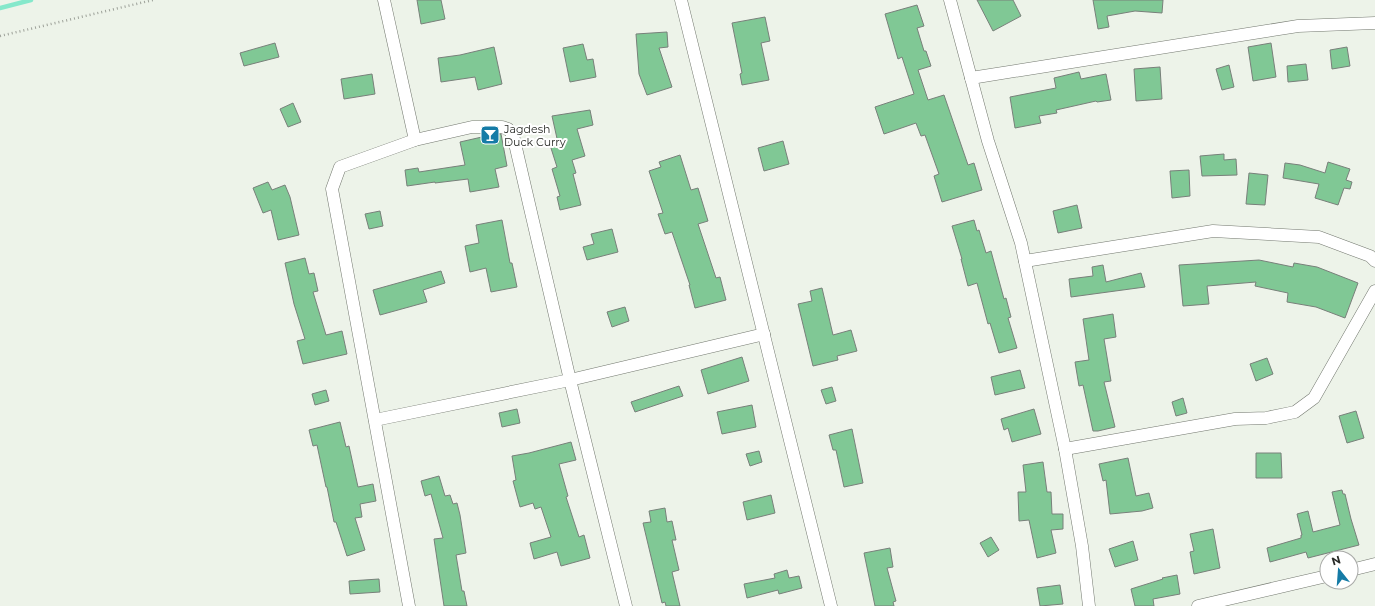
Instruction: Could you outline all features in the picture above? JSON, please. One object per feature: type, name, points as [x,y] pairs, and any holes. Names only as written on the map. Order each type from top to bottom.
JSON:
[{"type":"street","points":[[384,0],[415,140]]},
{"type":"street","points":[[682,0],[831,606]]},
{"type":"street","points":[[950,0],[988,141],[1021,243],[1065,449],[1082,546],[1089,606]]},
{"type":"street","points":[[971,78],[1298,26],[1375,23]]},
{"type":"street","points":[[409,606],[332,189],[340,166],[415,140],[472,127],[502,127],[508,129],[513,135],[570,380],[626,606]]},
{"type":"street","points":[[1025,261],[1213,231],[1319,237],[1370,256],[1375,262]]},
{"type":"street","points":[[1065,449],[1234,420],[1266,418],[1295,412],[1314,398],[1375,291]]},
{"type":"street","points":[[375,420],[570,380],[764,334]]},
{"type":"street","points":[[1359,568],[1375,564]]},
{"type":"street","points":[[1198,606],[1319,578]]},
{"type":"path","points":[[0,36],[153,0]]},
{"type":"building","points":[[417,0],[441,0],[445,19],[421,24]]},
{"type":"building","points":[[977,0],[1013,0],[1021,16],[993,31]]},
{"type":"building","points":[[1093,0],[1163,0],[1162,13],[1135,11],[1107,16],[1109,27],[1098,29]]},
{"type":"building","points":[[917,5],[924,26],[917,28],[924,51],[926,51],[931,66],[918,70],[928,100],[944,95],[968,165],[974,163],[982,190],[942,202],[934,176],[939,174],[925,135],[921,136],[916,123],[884,134],[875,107],[914,94],[902,57],[898,59],[885,14]]},
{"type":"building","points":[[765,17],[770,41],[761,43],[769,80],[742,85],[740,74],[742,73],[732,23]]},
{"type":"building","points":[[667,32],[668,47],[659,48],[672,87],[647,95],[639,74],[636,34]]},
{"type":"building","points":[[275,43],[279,57],[244,66],[240,53]]},
{"type":"building","points":[[1271,43],[1276,77],[1253,81],[1248,47]]},
{"type":"building","points":[[583,44],[587,60],[593,59],[596,77],[570,82],[563,48]]},
{"type":"building","points":[[494,47],[502,84],[478,90],[475,77],[441,82],[438,58],[460,55]]},
{"type":"building","points":[[1347,47],[1350,66],[1332,69],[1330,50]]},
{"type":"building","points":[[1306,64],[1308,80],[1288,82],[1287,66]]},
{"type":"building","points":[[1229,65],[1234,87],[1222,90],[1216,69]]},
{"type":"building","points":[[1160,67],[1162,99],[1136,101],[1134,69]]},
{"type":"building","points":[[1079,72],[1081,79],[1106,74],[1111,100],[1096,101],[1056,110],[1057,113],[1039,116],[1041,123],[1015,128],[1010,97],[1056,88],[1054,78]]},
{"type":"building","points":[[372,74],[375,94],[344,99],[341,79]]},
{"type":"building","points":[[293,103],[301,122],[288,127],[280,109]]},
{"type":"building","points":[[590,110],[593,125],[577,129],[585,156],[572,160],[576,173],[573,174],[581,205],[560,210],[557,197],[560,196],[552,169],[557,167],[550,145],[558,143],[552,116]]},
{"type":"building","points":[[501,134],[507,166],[495,169],[499,187],[470,192],[468,179],[407,186],[405,170],[418,168],[419,172],[465,165],[460,142]]},
{"type":"building","points":[[783,141],[789,164],[764,171],[758,148]]},
{"type":"building","points":[[1224,154],[1224,160],[1236,159],[1237,175],[1202,176],[1200,156]]},
{"type":"building","points":[[680,155],[691,190],[698,188],[708,221],[698,224],[716,278],[720,277],[726,300],[695,308],[690,285],[672,232],[665,234],[658,214],[663,213],[649,171],[661,167],[659,162]]},
{"type":"building","points":[[1328,162],[1350,169],[1346,180],[1352,182],[1350,189],[1344,188],[1338,205],[1315,198],[1319,184],[1283,178],[1285,163],[1300,165],[1325,173]]},
{"type":"building","points":[[1189,170],[1190,196],[1172,198],[1170,171]]},
{"type":"building","points":[[1249,173],[1268,175],[1265,205],[1246,204]]},
{"type":"building","points":[[268,182],[272,190],[285,185],[290,197],[299,235],[278,240],[271,210],[263,213],[253,188]]},
{"type":"building","points":[[1077,205],[1082,228],[1058,233],[1053,211]]},
{"type":"building","points":[[380,211],[383,226],[369,229],[365,214]]},
{"type":"building","points":[[502,220],[510,263],[512,263],[517,287],[491,292],[486,268],[470,272],[465,246],[479,243],[476,225]]},
{"type":"building","points":[[974,220],[977,231],[979,230],[986,253],[991,251],[1004,299],[1006,298],[1011,317],[1008,318],[1017,348],[999,353],[990,323],[988,324],[977,283],[968,286],[952,226]]},
{"type":"building","points":[[612,229],[618,252],[587,260],[583,247],[594,244],[591,234]]},
{"type":"building","points":[[305,258],[309,274],[314,273],[318,291],[313,292],[326,335],[342,331],[347,354],[303,364],[297,341],[305,339],[294,304],[285,263]]},
{"type":"building","points":[[1259,260],[1293,267],[1294,263],[1317,267],[1358,283],[1345,318],[1316,307],[1287,302],[1288,293],[1255,286],[1256,282],[1207,286],[1209,304],[1183,306],[1179,265]]},
{"type":"building","points":[[1103,265],[1106,282],[1141,273],[1145,287],[1071,297],[1069,279],[1093,276],[1092,267]]},
{"type":"building","points":[[441,271],[445,283],[423,290],[427,302],[380,315],[373,290]]},
{"type":"building","points":[[822,288],[833,335],[851,330],[857,351],[837,356],[838,360],[813,366],[798,304],[812,301],[810,291]]},
{"type":"building","points":[[625,307],[629,321],[612,327],[607,312]]},
{"type":"building","points":[[1113,314],[1116,337],[1104,339],[1111,381],[1104,382],[1115,427],[1093,431],[1083,385],[1079,386],[1075,362],[1089,360],[1083,319]]},
{"type":"building","points":[[742,357],[749,381],[708,394],[701,370]]},
{"type":"building","points":[[1267,358],[1273,374],[1256,381],[1250,364]]},
{"type":"building","points":[[1020,370],[1025,388],[995,395],[991,377]]},
{"type":"building","points":[[679,386],[683,396],[635,412],[631,402]]},
{"type":"building","points":[[832,387],[836,401],[826,404],[821,390]]},
{"type":"building","points":[[326,390],[329,401],[315,405],[312,394]]},
{"type":"building","points":[[1183,398],[1187,413],[1176,416],[1172,402]]},
{"type":"building","points":[[752,405],[756,427],[722,434],[717,412]]},
{"type":"building","points":[[517,409],[520,423],[502,427],[499,413]]},
{"type":"building","points":[[1034,409],[1041,434],[1012,442],[1008,428],[1004,430],[1001,419]]},
{"type":"building","points":[[1356,411],[1364,438],[1347,443],[1339,416]]},
{"type":"building","points":[[340,422],[346,447],[349,446],[358,487],[373,484],[376,501],[360,504],[362,517],[355,518],[365,550],[347,556],[336,522],[334,522],[317,445],[313,446],[309,430]]},
{"type":"building","points":[[852,429],[863,483],[844,487],[836,450],[833,450],[829,435]]},
{"type":"building","points":[[571,442],[576,460],[559,464],[568,496],[566,497],[579,537],[584,535],[590,558],[561,566],[557,552],[534,559],[530,543],[551,537],[541,507],[535,509],[533,503],[520,507],[513,481],[516,480],[512,456]]},
{"type":"building","points":[[759,451],[762,462],[750,466],[746,454]]},
{"type":"building","points":[[1256,453],[1281,453],[1282,478],[1256,478]]},
{"type":"building","points":[[1128,458],[1136,496],[1149,493],[1153,508],[1142,511],[1110,514],[1106,480],[1103,481],[1099,464]]},
{"type":"building","points":[[1043,462],[1047,492],[1051,492],[1052,514],[1063,514],[1063,529],[1051,530],[1056,553],[1037,558],[1029,520],[1019,521],[1018,492],[1026,492],[1023,465]]},
{"type":"building","points":[[439,476],[445,496],[450,495],[453,504],[457,503],[460,515],[466,553],[456,555],[462,591],[464,591],[467,606],[444,606],[434,539],[443,538],[431,494],[425,496],[421,481]]},
{"type":"building","points":[[1342,490],[1343,494],[1345,494],[1359,545],[1339,550],[1319,550],[1319,555],[1308,558],[1306,552],[1270,562],[1267,548],[1301,538],[1302,535],[1297,514],[1308,511],[1313,532],[1340,525],[1332,492]]},
{"type":"building","points":[[771,495],[775,513],[747,520],[743,502]]},
{"type":"building","points":[[665,508],[667,522],[672,521],[676,540],[672,540],[679,570],[672,572],[680,606],[666,606],[665,602],[662,603],[643,523],[651,522],[649,511]]},
{"type":"building","points":[[1213,529],[1220,568],[1194,574],[1190,552],[1194,551],[1190,534]]},
{"type":"building","points":[[991,537],[999,550],[988,557],[980,543]]},
{"type":"building","points":[[1133,541],[1138,560],[1115,567],[1109,549]]},
{"type":"building","points":[[890,548],[893,567],[887,568],[896,601],[893,602],[894,606],[875,606],[864,553]]},
{"type":"building","points":[[787,570],[789,578],[799,576],[802,588],[779,594],[778,590],[747,598],[744,584],[775,578],[774,574]]},
{"type":"building","points":[[1177,575],[1180,594],[1153,599],[1154,606],[1135,606],[1131,589],[1163,579],[1162,578]]},
{"type":"building","points":[[379,579],[380,592],[350,594],[349,581]]},
{"type":"building","points":[[1060,585],[1063,604],[1040,606],[1037,588]]},
{"type":"waterway","points":[[0,8],[31,0]]},
{"type":"place","name":"Jagdesh Duck Curry","points":[[490,135]]}]
